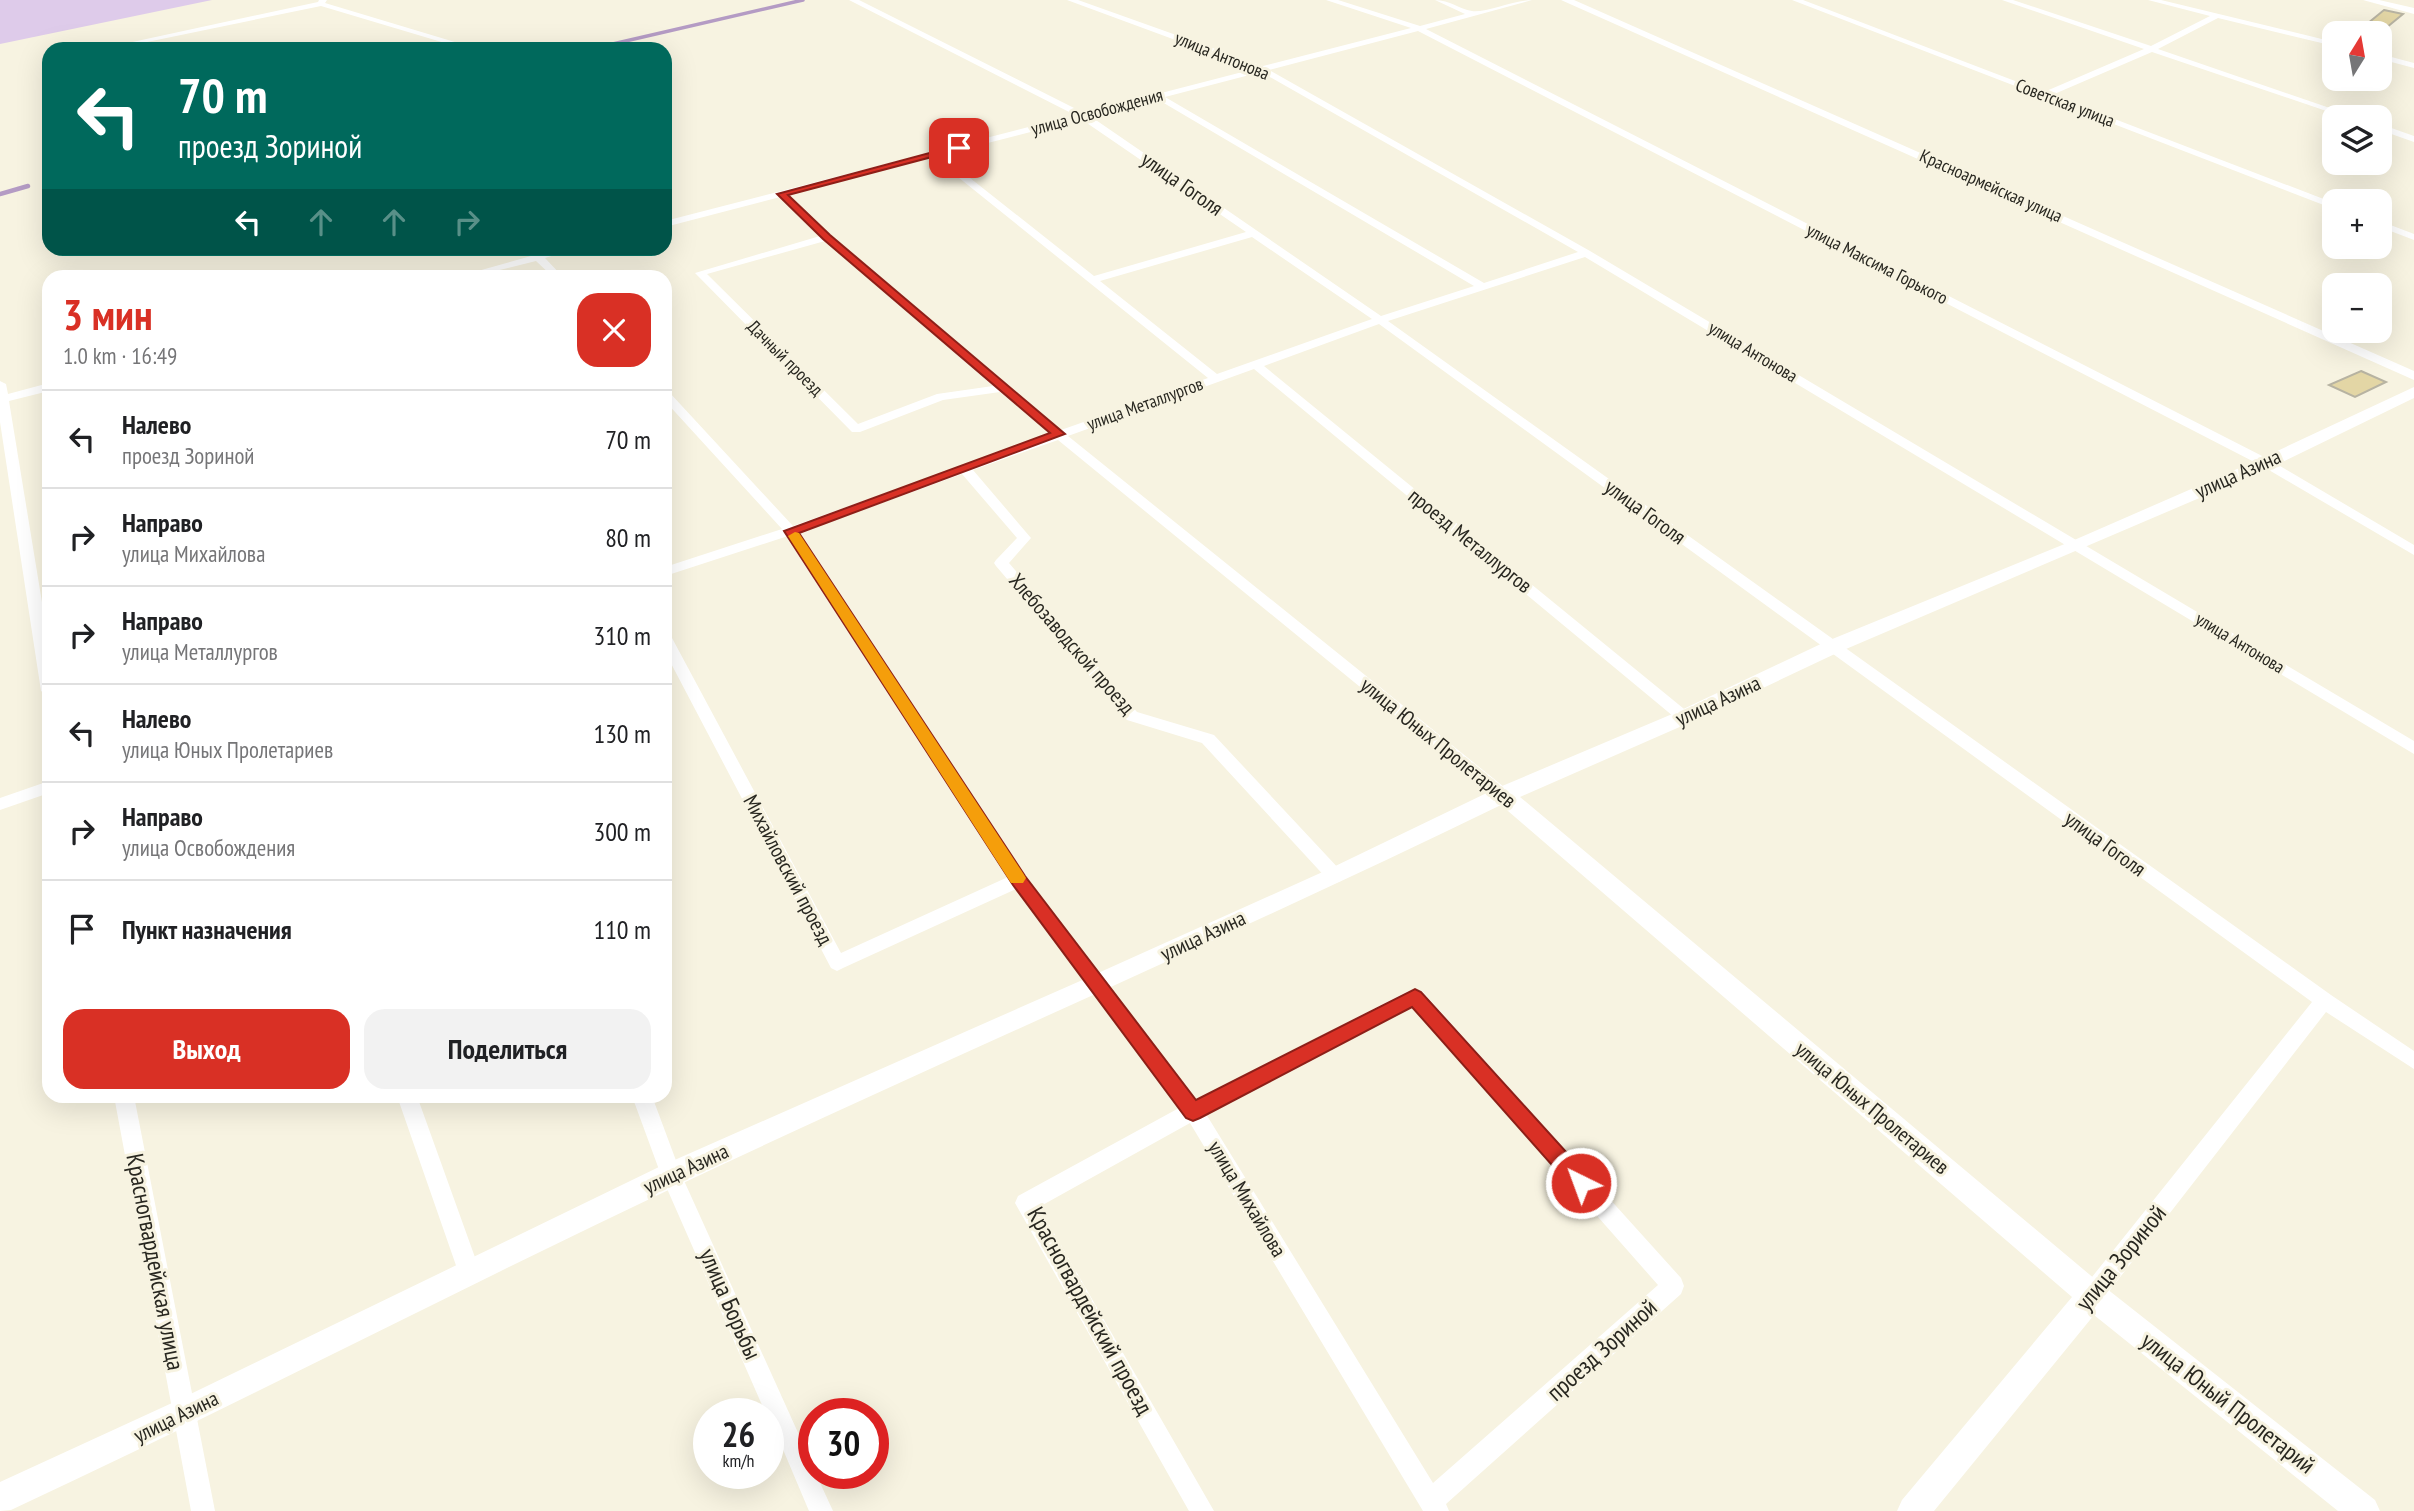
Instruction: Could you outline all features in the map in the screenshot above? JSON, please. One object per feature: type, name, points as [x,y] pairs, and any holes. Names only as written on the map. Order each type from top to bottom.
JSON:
[{"type":"main road","name":"улица Азина","points":[[0,1499],[184,1413],[671,1175],[1096,985],[1335,876],[1503,795],[1684,717],[1832,647],[2078,545],[2266,463],[2414,392]]},
{"type":"main road","name":"улица Юных Пролетариев","points":[[1503,795],[2092,1295]]},
{"type":"main road","name":"улица Зориной","points":[[1913,1511],[2092,1295]]},
{"type":"main road","name":"улица Юный Пролетарий","points":[[2092,1295],[2364,1511]]},
{"type":"street","name":"улица Гоголя","points":[[853,0],[1083,115],[1380,320],[2324,1001],[2414,1061]]},
{"type":"street","name":"улица Антонова","points":[[1071,0],[1262,69],[1586,253],[2414,748]]},
{"type":"street","name":"улица Максима Горького","points":[[1330,0],[1419,28],[2266,463],[2414,551]]},
{"type":"street","points":[[1439,0],[1472,15]]},
{"type":"street","name":"улица Освобождения","points":[[672,222],[1528,0]]},
{"type":"street","name":"Красноармейская улица","points":[[1566,0],[2414,376]]},
{"type":"street","name":"Советская улица","points":[[1796,0],[2322,201]]},
{"type":"street","points":[[2006,0],[2322,106]]},
{"type":"street","points":[[2152,0],[2322,41]]},
{"type":"street","points":[[2368,0],[2414,10]]},
{"type":"street","points":[[137,42],[322,2],[451,42]]},
{"type":"street","points":[[2045,95],[2154,48],[2216,16]]},
{"type":"street","points":[[2392,59],[2414,65]]},
{"type":"street","points":[[1158,96],[1482,286]]},
{"type":"street","points":[[2392,131],[2414,139]]},
{"type":"street","points":[[934,154],[1215,378]]},
{"type":"street","name":"улица Юных Пролетариев","points":[[782,194],[827,237],[1002,388],[1503,795]]},
{"type":"street","points":[[2392,229],[2414,237]]},
{"type":"street","points":[[1092,280],[1254,233]]},
{"type":"street","name":"Дачный проезд","points":[[827,237],[700,273],[856,429],[941,397],[1002,388]]},
{"type":"street","name":"улица Металлургов","points":[[672,568],[791,531],[1380,320],[1586,253]]},
{"type":"street","points":[[488,270],[543,256]]},
{"type":"street","points":[[539,257],[551,270]]},
{"type":"street","name":"проезд Металлургов","points":[[1256,365],[1684,717]]},
{"type":"street","points":[[0,384],[42,648]]},
{"type":"street","points":[[1,399],[42,389]]},
{"type":"street","name":"улица Михайлова","points":[[672,402],[791,531],[1019,880],[1193,1111],[1434,1506]]},
{"type":"street","name":"Хлебозаводской проезд","points":[[964,468],[1024,538],[1001,564],[1132,716],[1208,739],[1335,876]]},
{"type":"street","name":"Михайловский проезд","points":[[672,651],[837,963],[1019,880]]},
{"type":"street","points":[[0,804],[42,789]]},
{"type":"street","name":"проезд Зориной","points":[[1193,1111],[1415,997],[1673,1286],[1434,1506]]},
{"type":"street","name":"улица Зориной","points":[[2092,1295],[2324,1001]]},
{"type":"street","name":"Красногвардейская улица","points":[[125,1103],[203,1511]]},
{"type":"street","points":[[409,1103],[470,1274]]},
{"type":"street","name":"улица Борьбы","points":[[645,1103],[671,1175],[821,1511]]},
{"type":"street","name":"Красногвардейский проезд","points":[[1193,1111],[1025,1203],[1202,1511]]},
{"type":"shaded area","points":[[0,0],[212,0],[0,44]]},
{"type":"building","points":[[2384,10],[2403,14],[2392,23],[2371,21]]},
{"type":"building","points":[[2361,371],[2386,382],[2355,397],[2329,385]]},
{"type":"waterway","points":[[621,42],[803,0]]},
{"type":"waterway","points":[[0,194],[28,186]]},
{"type":"slow traffic","points":[[795,536],[1017,878]]},
{"type":"route","points":[[959,148],[782,194],[827,237],[1059,434],[791,531],[1019,880],[1193,1111],[1415,997],[1581,1183]]}]
